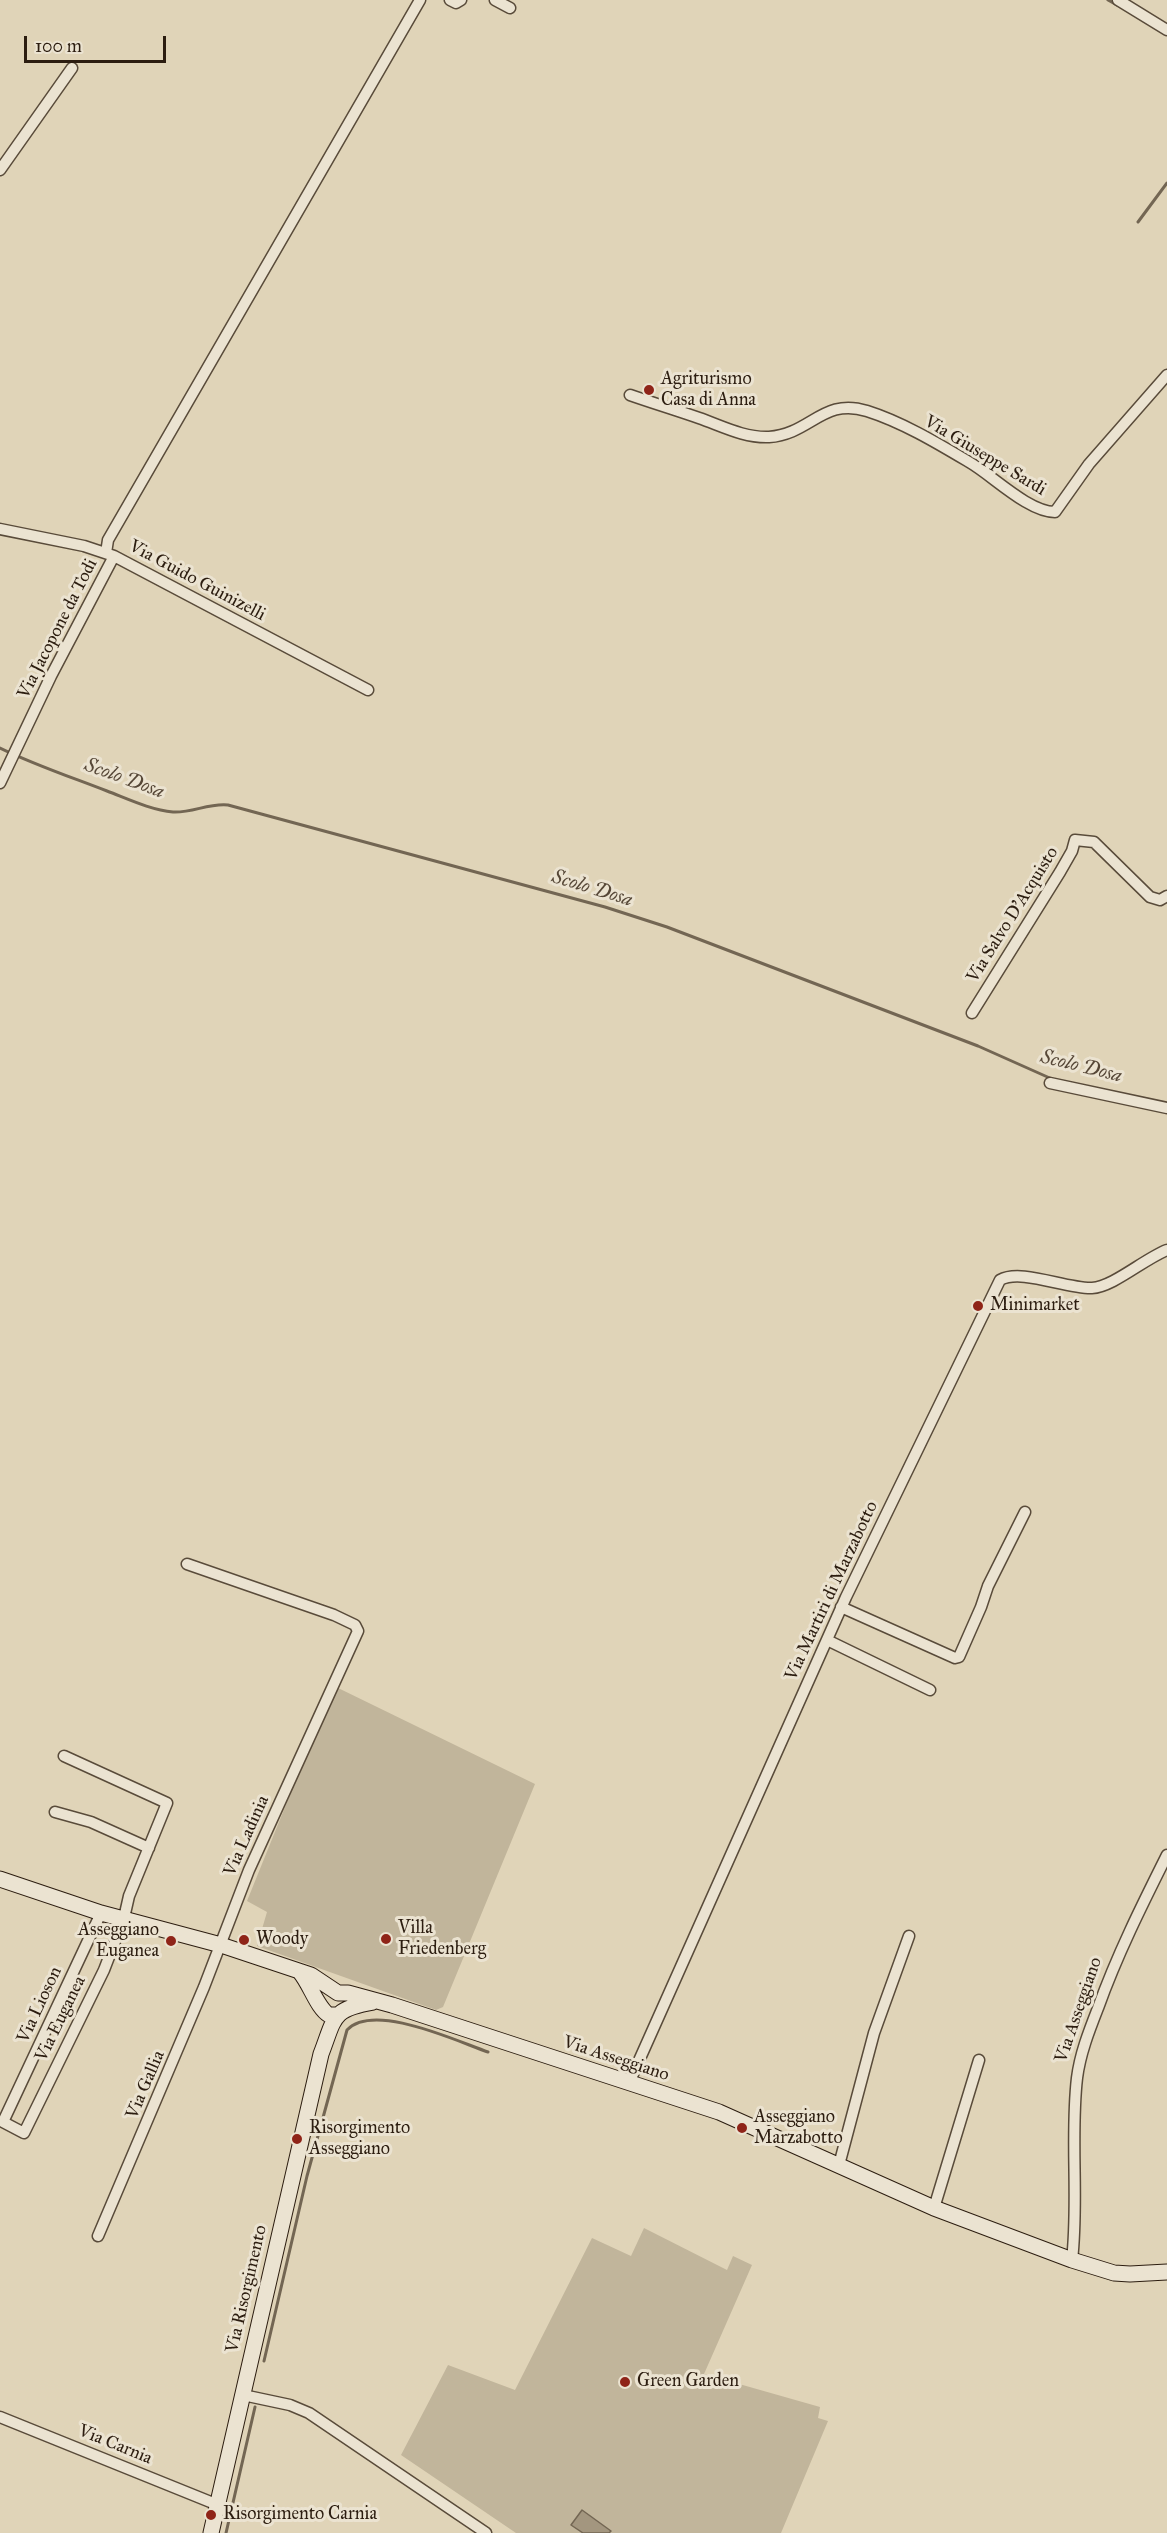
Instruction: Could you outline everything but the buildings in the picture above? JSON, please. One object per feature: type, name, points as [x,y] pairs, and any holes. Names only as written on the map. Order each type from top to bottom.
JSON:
[{"type":"street","name":"Via Jacopone da Todi","points":[[0,783],[110,554],[108,540],[420,0]]},
{"type":"street","points":[[450,0],[456,3],[461,0]]},
{"type":"street","points":[[495,0],[510,8]]},
{"type":"street","points":[[1118,0],[1167,30]]},
{"type":"street","points":[[0,170],[72,68]]},
{"type":"street","name":"Via Giuseppe Sardi","points":[[630,395],[754,436],[783,435],[799,429],[838,407],[855,408],[896,423],[971,463],[1019,497],[1047,512],[1055,512],[1089,464],[1167,375]]},
{"type":"street","name":"Via Guido Guinizelli","points":[[0,529],[84,546],[110,554],[368,690]]},
{"type":"street","name":"Via Salvo D'Acquisto","points":[[972,1013],[1060,872],[1072,851],[1075,840],[1094,842],[1150,897],[1160,900],[1167,896]]},
{"type":"street","points":[[1050,1083],[1167,1108]]},
{"type":"street","name":"Via Martiri di Marzabotto","points":[[629,2083],[841,1607],[1000,1280],[1007,1276],[1019,1276],[1093,1288],[1112,1282],[1146,1259],[1167,1250]]},
{"type":"street","points":[[841,1607],[955,1658],[959,1657],[988,1586],[1025,1512]]},
{"type":"street","name":"Via Ladinia","points":[[187,1564],[355,1625],[358,1631],[249,1870],[220,1945]]},
{"type":"street","points":[[827,1640],[930,1690]]},
{"type":"street","points":[[64,1756],[167,1803],[129,1896],[124,1918]]},
{"type":"street","points":[[55,1812],[91,1822],[148,1848]]},
{"type":"street","name":"Via Asseggiano","points":[[1072,2260],[1073,2163],[1079,2065],[1083,2048],[1121,1947],[1167,1855]]},
{"type":"street","name":"Via Asseggiano","points":[[0,1879],[101,1913],[220,1945],[316,1977],[336,1993],[377,2001],[737,2119],[934,2208],[1072,2260],[1114,2273],[1167,2272]]},
{"type":"street","name":"Via Lioson","points":[[24,2133],[2,2125],[101,1913]]},
{"type":"street","name":"Via Euganea","points":[[24,2133],[104,1970],[124,1918]]},
{"type":"street","points":[[839,2165],[874,2033],[909,1936]]},
{"type":"street","name":"Via Gallia","points":[[98,2236],[104,2228],[220,1945]]},
{"type":"street","points":[[299,1971],[311,1986],[321,2008],[329,2015],[377,2001]]},
{"type":"street","points":[[321,2008],[324,1995],[336,1993],[344,2000],[340,2012]]},
{"type":"street","name":"Via Risorgimento","points":[[321,2008],[321,2054]]},
{"type":"street","name":"Via Risorgimento","points":[[211,2533],[321,2054],[340,2012]]},
{"type":"street","points":[[934,2208],[979,2060]]},
{"type":"street","points":[[243,2395],[290,2404],[309,2413],[486,2533]]},
{"type":"street","name":"Via Carnia","points":[[0,2417],[218,2505]]},
{"type":"shaded area","points":[[334,1686],[535,1784],[443,2007],[436,2010],[257,1946],[267,1912],[247,1901]]},
{"type":"shaded area","name":"Green Garden","points":[[644,2228],[727,2270],[733,2256],[752,2265],[704,2374],[820,2407],[818,2418],[828,2421],[781,2533],[516,2533],[401,2455],[448,2365],[515,2390],[592,2238],[631,2256]]},
{"type":"shaded area","points":[[582,2510],[611,2531],[609,2533],[583,2533],[571,2525]]},
{"type":"waterway","points":[[1108,0],[1117,5]]},
{"type":"waterway","points":[[1138,222],[1167,183]]},
{"type":"waterway","name":"Scolo Dosa","points":[[0,748],[53,771],[156,809],[180,812],[214,805],[228,805],[605,907],[667,927],[978,1046],[1052,1079]]},
{"type":"waterway","points":[[264,2361],[307,2176],[347,2030],[359,2022],[376,2020],[395,2022],[416,2026],[488,2052]]},
{"type":"waterway","points":[[226,2533],[255,2407]]},
{"type":"place","name":"Agriturismo Casa di Anna","points":[[649,390]]},
{"type":"place","name":"Minimarket","points":[[978,1306]]},
{"type":"place","name":"Villa Friedenberg","points":[[386,1939]]},
{"type":"place","name":"Woody","points":[[244,1940]]},
{"type":"place","name":"Asseggiano Euganea","points":[[171,1941]]},
{"type":"place","name":"Asseggiano Marzabotto","points":[[742,2128]]},
{"type":"place","name":"Risorgimento Asseggiano","points":[[297,2139]]},
{"type":"place","name":"Green Garden","points":[[625,2382]]},
{"type":"place","name":"Risorgimento Carnia","points":[[211,2515]]}]
